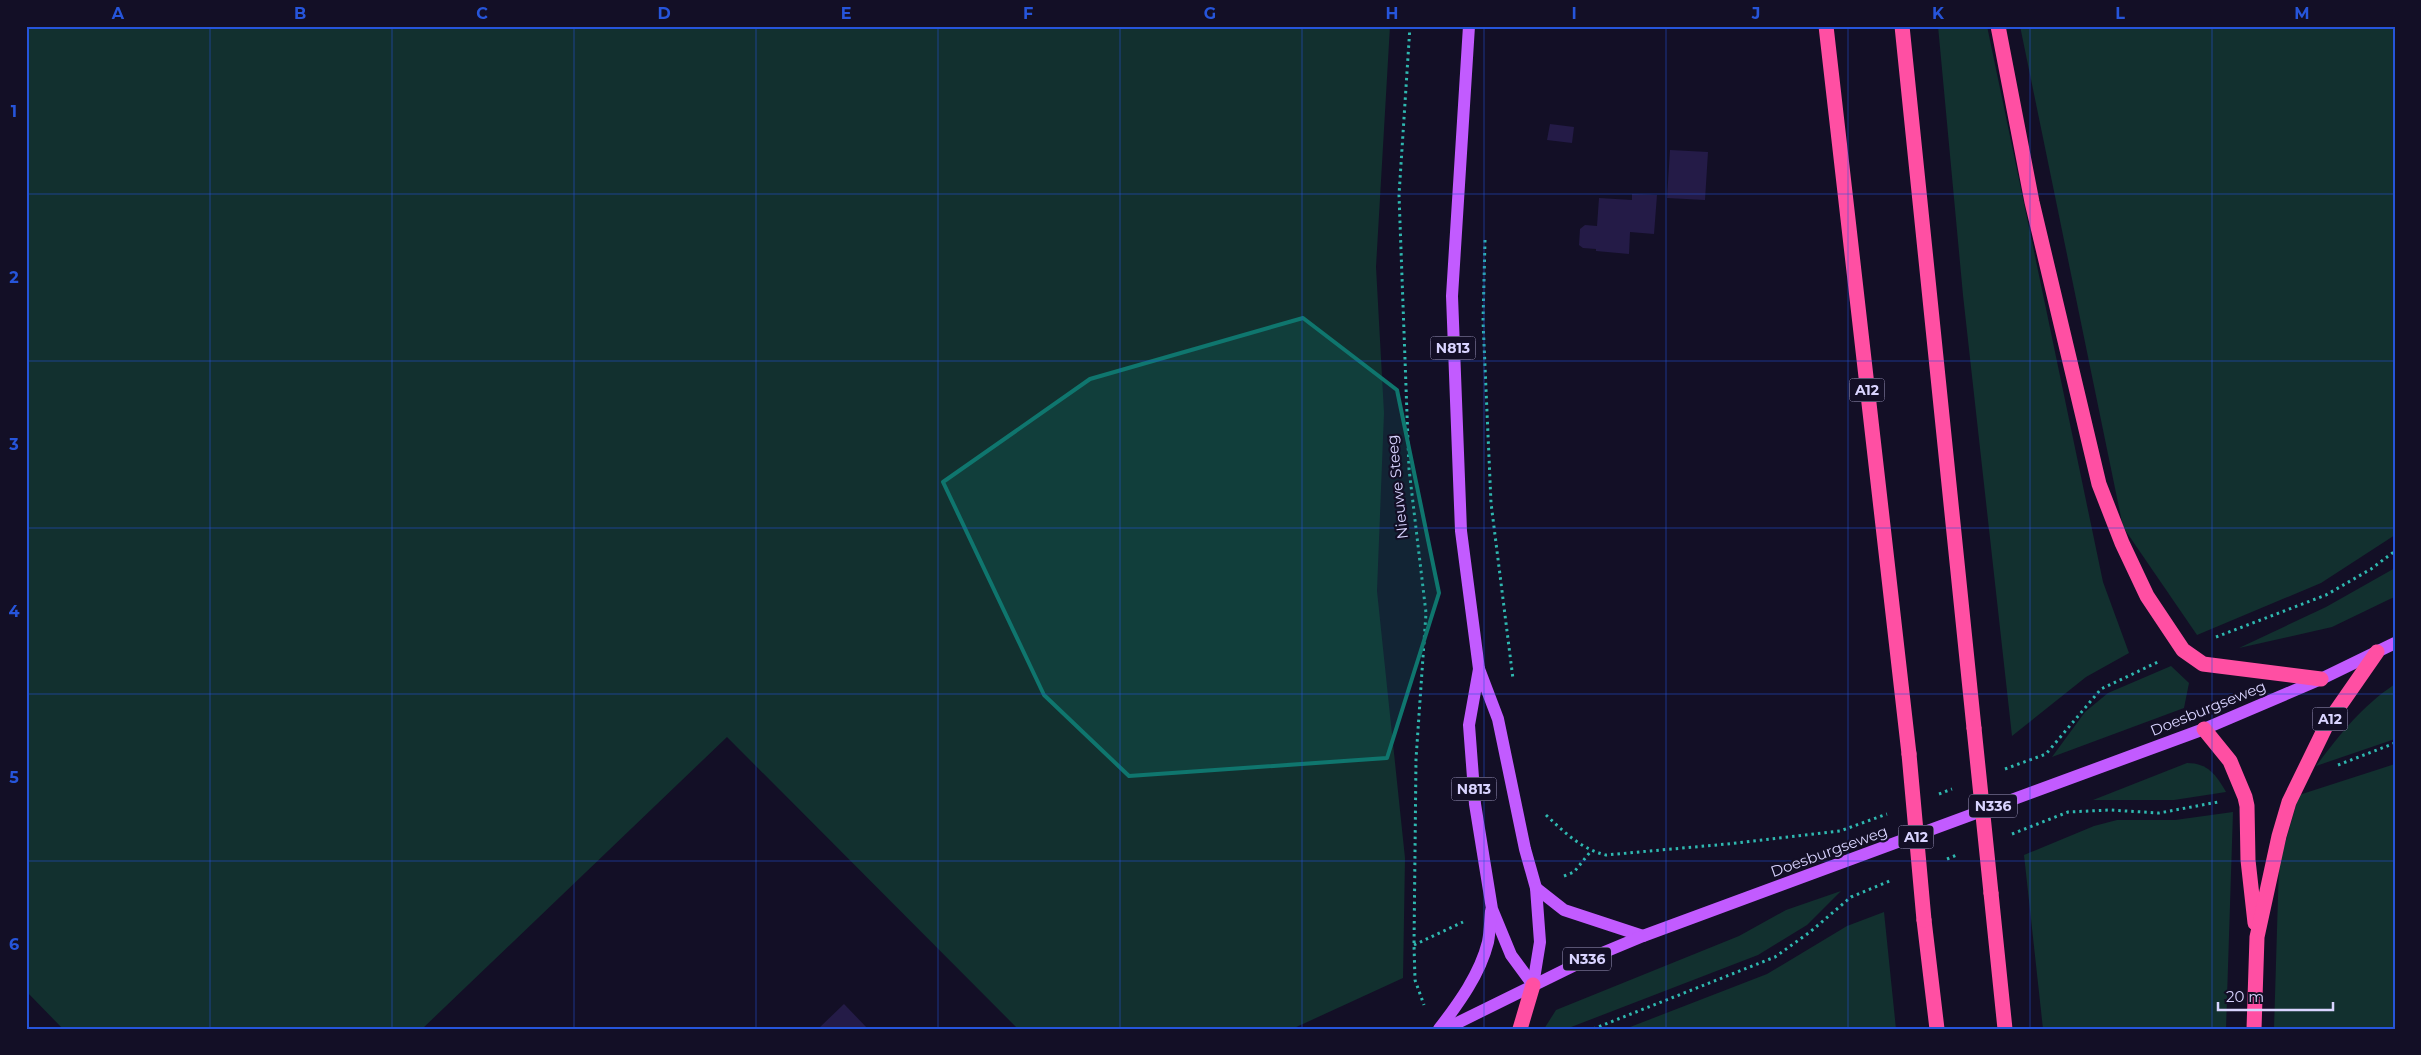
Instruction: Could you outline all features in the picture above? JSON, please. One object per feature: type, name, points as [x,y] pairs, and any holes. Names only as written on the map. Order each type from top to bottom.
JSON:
[{"type":"highway","name":"A12","points":[[1826,26],[1909,754],[1924,920],[1937,1029]]},
{"type":"highway","points":[[1902,26],[2005,1029]]},
{"type":"highway","points":[[1998,26],[2032,202],[2099,484],[2122,543],[2147,596],[2183,650],[2203,664],[2321,679]]},
{"type":"highway","name":"A12","points":[[2257,937],[2278,836],[2293,792],[2326,724],[2377,652]]},
{"type":"highway","name":"A12","points":[[2204,729],[2230,761],[2247,806],[2248,860],[2257,937],[2254,1029]]},
{"type":"highway","points":[[1520,1029],[1532,985]]},
{"type":"main road","name":"N813","points":[[1469,26],[1452,296],[1460,531],[1479,669],[1498,719],[1521,832],[1536,888],[1540,942],[1532,985]]},
{"type":"main road","name":"Doesburgseweg","points":[[1445,1029],[1532,985],[1643,936],[2204,729],[2321,679],[2395,643]]},
{"type":"main road","name":"N813","points":[[1479,669],[1469,725],[1475,804],[1492,909],[1511,955],[1532,985]]},
{"type":"main road","points":[[1536,888],[1564,910],[1643,936]]},
{"type":"main road","points":[[1439,1029],[1460,1002],[1476,970],[1488,942],[1492,909]]},
{"type":"path","name":"Nieuwe Steeg","points":[[1410,26],[1399,195],[1409,469],[1426,613],[1416,759],[1414,980],[1427,1013]]},
{"type":"path","points":[[1485,232],[1483,321],[1491,503],[1514,684]]},
{"type":"path","points":[[1542,811],[1566,834],[1591,851]]},
{"type":"highlighted area","points":[[1303,318],[1397,390],[1439,593],[1387,758],[1129,776],[1044,695],[943,482],[1090,379]]},
{"type":"green space","points":[[26,26],[1390,26],[1376,267],[1384,413],[1377,591],[1405,858],[1403,978],[1292,1029],[1018,1029],[727,737],[422,1029],[63,1029],[26,991]]},
{"type":"green space","points":[[1938,26],[1987,26],[2103,582],[2129,653],[2086,677],[2012,736],[1963,295]]},
{"type":"green space","points":[[2020,26],[2395,26],[2395,535],[2321,583],[2197,635],[2123,527]]},
{"type":"green space","points":[[2395,568],[2395,597],[2332,627],[2239,648],[2326,607]]},
{"type":"green space","points":[[2171,666],[2189,683],[2184,708],[2052,757],[2085,712],[2108,693]]},
{"type":"green space","points":[[2395,684],[2395,739],[2316,766],[2361,712]]},
{"type":"green space","points":[[2187,763],[2201,765],[2211,771],[2226,792],[2174,800],[2093,800]]},
{"type":"green space","points":[[2395,764],[2395,1029],[2274,1029],[2279,864],[2299,795]]},
{"type":"green space","points":[[2233,812],[2226,1029],[2043,1029],[2024,855],[2094,826],[2117,820],[2175,820]]},
{"type":"green space","points":[[1841,891],[1807,925],[1758,955],[1566,1029],[1544,1029],[1556,1010],[1739,936],[1786,910]]},
{"type":"green space","points":[[1884,912],[1896,1029],[1625,1029],[1767,974],[1847,926]]},
{"type":"building","points":[[1550,124],[1574,127],[1572,143],[1547,140]]},
{"type":"building","points":[[1670,150],[1708,152],[1705,200],[1667,198]]},
{"type":"building","points":[[1632,194],[1657,195],[1654,234],[1630,232],[1629,254],[1596,251],[1596,249],[1583,248],[1579,245],[1580,229],[1585,225],[1597,226],[1599,198],[1632,200]]},
{"type":"building","points":[[844,1004],[868,1029],[818,1029]]}]
